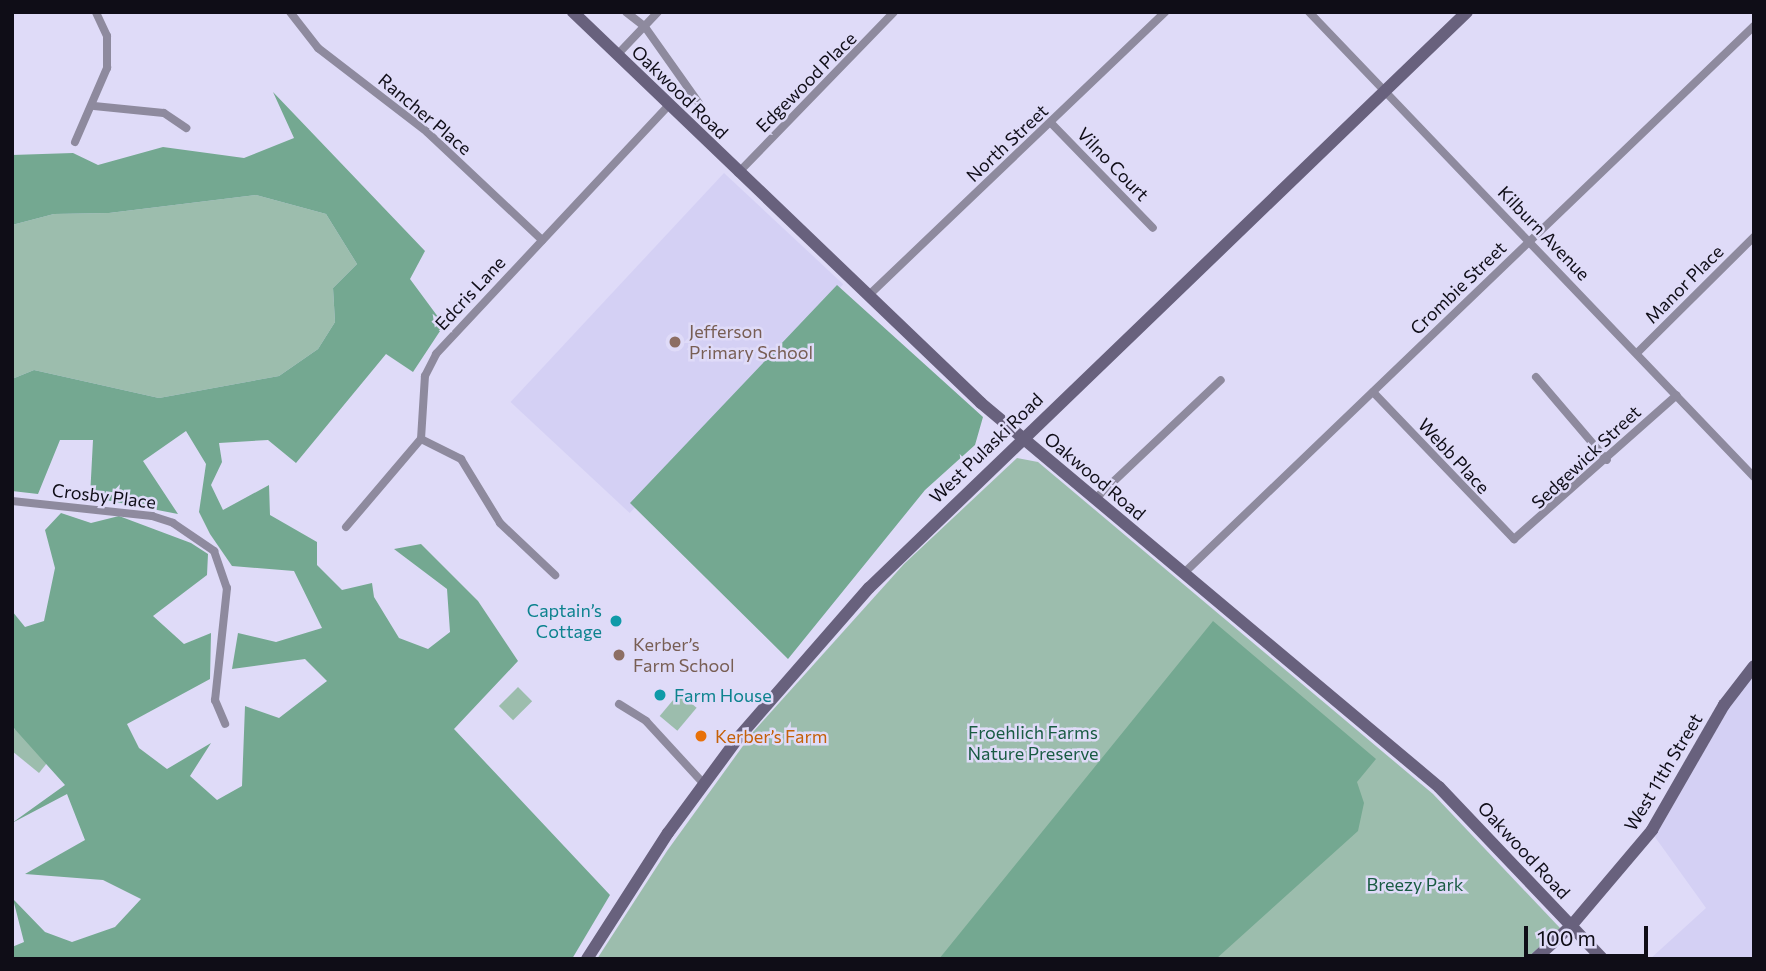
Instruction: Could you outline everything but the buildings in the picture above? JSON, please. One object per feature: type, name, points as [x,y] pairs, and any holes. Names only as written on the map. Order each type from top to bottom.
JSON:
[{"type":"main road","name":"Oakwood Road","points":[[573,12],[738,173],[1021,438],[1438,787],[1602,959]]},
{"type":"main road","name":"West Pulaski Road","points":[[587,959],[704,784],[782,684],[869,588],[1021,438],[1467,12]]},
{"type":"main road","name":"West 11th Street","points":[[1535,959],[1571,926],[1652,830],[1724,705],[1753,664]]},
{"type":"street","points":[[75,142],[94,106],[107,68],[107,36],[96,12]]},
{"type":"street","name":"Rancher Place","points":[[290,12],[318,48],[427,132],[542,240]]},
{"type":"street","name":"Oakwood Road","points":[[626,12],[645,27],[703,109]]},
{"type":"street","points":[[617,55],[658,12]]},
{"type":"street","name":"Edgewood Place","points":[[738,173],[894,12]]},
{"type":"street","name":"North Street","points":[[869,295],[1165,12]]},
{"type":"street","name":"Kilburn Avenue","points":[[1310,12],[1754,477]]},
{"type":"street","name":"Crombie Street","points":[[1184,573],[1754,26]]},
{"type":"street","points":[[94,106],[164,113],[186,128]]},
{"type":"street","name":"Edcris Lane","points":[[421,439],[425,376],[436,354],[668,106]]},
{"type":"street","name":"Vilno Court","points":[[1051,122],[1153,228]]},
{"type":"street","name":"Manor Place","points":[[1637,353],[1754,237]]},
{"type":"street","points":[[1536,377],[1607,460]]},
{"type":"street","points":[[1095,499],[1221,380]]},
{"type":"street","name":"Webb Place","points":[[1373,392],[1514,539]]},
{"type":"street","name":"Sedgewick Street","points":[[1514,539],[1607,460],[1677,394]]},
{"type":"street","points":[[346,527],[421,439],[461,460],[500,523],[555,575]]},
{"type":"street","name":"Crosby Place","points":[[12,501],[152,516],[173,523],[214,551],[227,588],[215,700],[225,724]]},
{"type":"street","points":[[619,704],[646,720],[704,784]]},
{"type":"shaded area","name":"Jefferson Primary School","points":[[724,173],[843,284],[630,513],[511,402]]},
{"type":"shaded area","points":[[1754,672],[1754,959],[1650,959],[1706,908],[1655,837],[1737,692]]},
{"type":"green space","points":[[273,92],[425,251],[410,279],[444,325],[413,372],[386,354],[296,463],[268,440],[219,443],[222,462],[211,485],[223,510],[269,485],[270,515],[317,542],[317,565],[342,590],[372,583],[374,597],[399,638],[428,649],[450,632],[447,589],[394,549],[421,544],[478,601],[518,661],[454,729],[610,895],[572,959],[12,959],[12,947],[24,942],[13,899],[45,932],[72,942],[115,927],[141,899],[103,880],[25,874],[85,840],[67,794],[12,823],[65,785],[12,726],[12,611],[25,627],[44,621],[55,568],[45,530],[61,513],[91,523],[119,516],[191,543],[208,554],[207,575],[153,616],[184,644],[211,633],[210,679],[127,724],[139,748],[167,769],[211,743],[190,776],[217,800],[242,786],[245,706],[279,718],[327,681],[305,659],[232,669],[238,633],[276,642],[322,628],[294,571],[232,566],[199,512],[206,464],[186,431],[143,461],[178,514],[90,497],[93,440],[60,440],[38,494],[12,491],[12,379],[34,370],[159,398],[279,376],[318,349],[335,322],[333,288],[357,264],[326,214],[256,195],[109,213],[54,214],[12,225],[12,155],[73,153],[98,165],[163,147],[244,158],[294,138]]},
{"type":"green space","points":[[256,195],[326,214],[357,264],[333,288],[335,322],[318,349],[279,376],[159,398],[34,370],[12,379],[12,225],[54,214],[109,213]]},
{"type":"green space","points":[[837,285],[983,417],[975,445],[925,490],[788,659],[630,503]]},
{"type":"green space","name":"Froehlich Farms Nature Preserve","points":[[1017,458],[1038,462],[1433,794],[1560,928],[1526,959],[597,959],[667,851],[753,732],[904,564]]},
{"type":"green space","points":[[1213,621],[1376,759],[1357,782],[1364,803],[1358,831],[1216,959],[939,959]]},
{"type":"green space","points":[[518,687],[532,701],[513,720],[499,706]]},
{"type":"green space","points":[[679,693],[697,708],[677,731],[660,716]]},
{"type":"green space","points":[[19,724],[55,753],[39,773],[12,751],[12,732]]},
{"type":"place","name":"Jefferson Primary School","points":[[675,342]]},
{"type":"place","name":"Captain’s Cottage","points":[[616,621]]},
{"type":"place","name":"Kerber’s Farm School","points":[[619,655]]},
{"type":"place","name":"Farm House","points":[[660,695]]},
{"type":"place","name":"Kerber’s Farm","points":[[701,736]]},
{"type":"park label","name":"Breezy Park","points":[[1415,884]]}]
